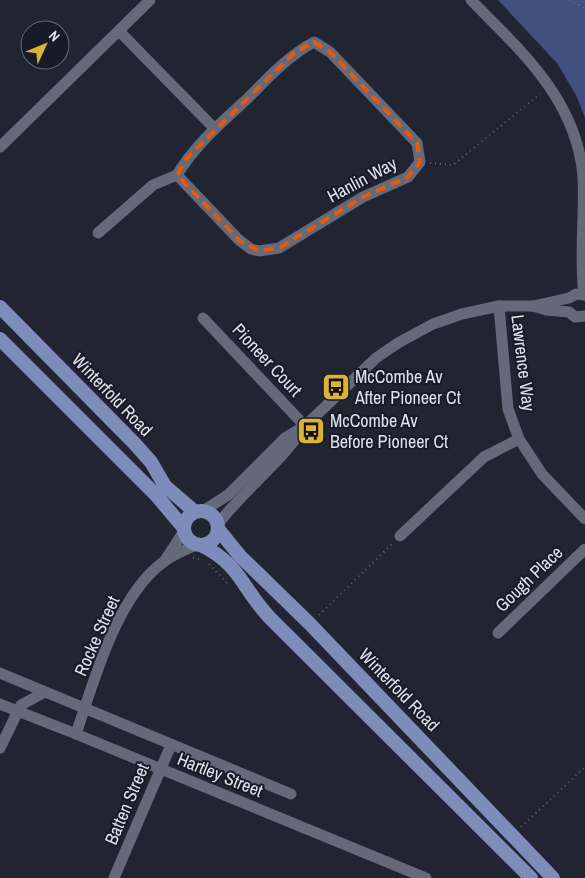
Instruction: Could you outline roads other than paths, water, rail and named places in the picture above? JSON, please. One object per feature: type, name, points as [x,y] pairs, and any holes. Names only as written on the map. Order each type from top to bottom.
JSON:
[{"type":"main road","name":"Winterfold Road","points":[[0,307],[135,444],[151,462],[165,486],[198,511]]},
{"type":"main road","points":[[0,339],[156,495],[184,529],[188,539],[219,555],[232,565],[256,603],[269,617],[530,878]]},
{"type":"main road","points":[[184,529],[186,518],[198,511],[212,515],[218,526],[215,539],[199,545]]},
{"type":"main road","name":"Winterfold Road","points":[[218,526],[240,556],[310,624],[550,877]]},
{"type":"street","points":[[0,147],[150,0]]},
{"type":"street","points":[[471,0],[536,67],[550,86],[572,129],[582,175],[582,278],[579,296],[567,306],[568,312]]},
{"type":"street","points":[[119,30],[215,129]]},
{"type":"street","name":"Hanlin Way","points":[[314,42],[330,52],[417,143],[420,162],[408,177],[363,197],[279,248],[269,251],[250,248],[239,240],[177,175],[186,159],[215,129],[295,52],[314,42]]},
{"type":"street","points":[[98,233],[153,185],[177,175]]},
{"type":"street","points":[[198,511],[228,495],[285,438],[305,426],[376,358],[398,343],[447,318],[499,306],[533,306],[579,296]]},
{"type":"street","name":"Lawrence Way","points":[[499,306],[508,409],[520,438],[542,474],[585,519]]},
{"type":"street","points":[[533,306],[546,310],[568,312],[575,317],[585,316]]},
{"type":"street","name":"Pioneer Court","points":[[203,318],[305,426]]},
{"type":"street","points":[[218,526],[235,501],[292,446],[305,426]]},
{"type":"street","points":[[400,536],[484,457],[520,438]]},
{"type":"street","name":"Rocke Street","points":[[76,734],[110,641],[122,616],[142,584],[164,562],[184,529]]},
{"type":"street","name":"Rocke Street","points":[[164,562],[199,545]]},
{"type":"street","name":"Gough Place","points":[[498,633],[585,549]]},
{"type":"street","name":"Hartley Street","points":[[0,673],[291,794]]},
{"type":"street","points":[[0,748],[16,711],[26,700],[45,692]]},
{"type":"street","name":"Hartley Street","points":[[0,704],[426,878]]},
{"type":"street","name":"Batten Street","points":[[114,878],[171,745]]},
{"type":"place","name":"McCombe Av After Pioneer Ct","points":[[336,387]]},
{"type":"place","name":"McCombe Av Before Pioneer Ct","points":[[311,431]]}]
